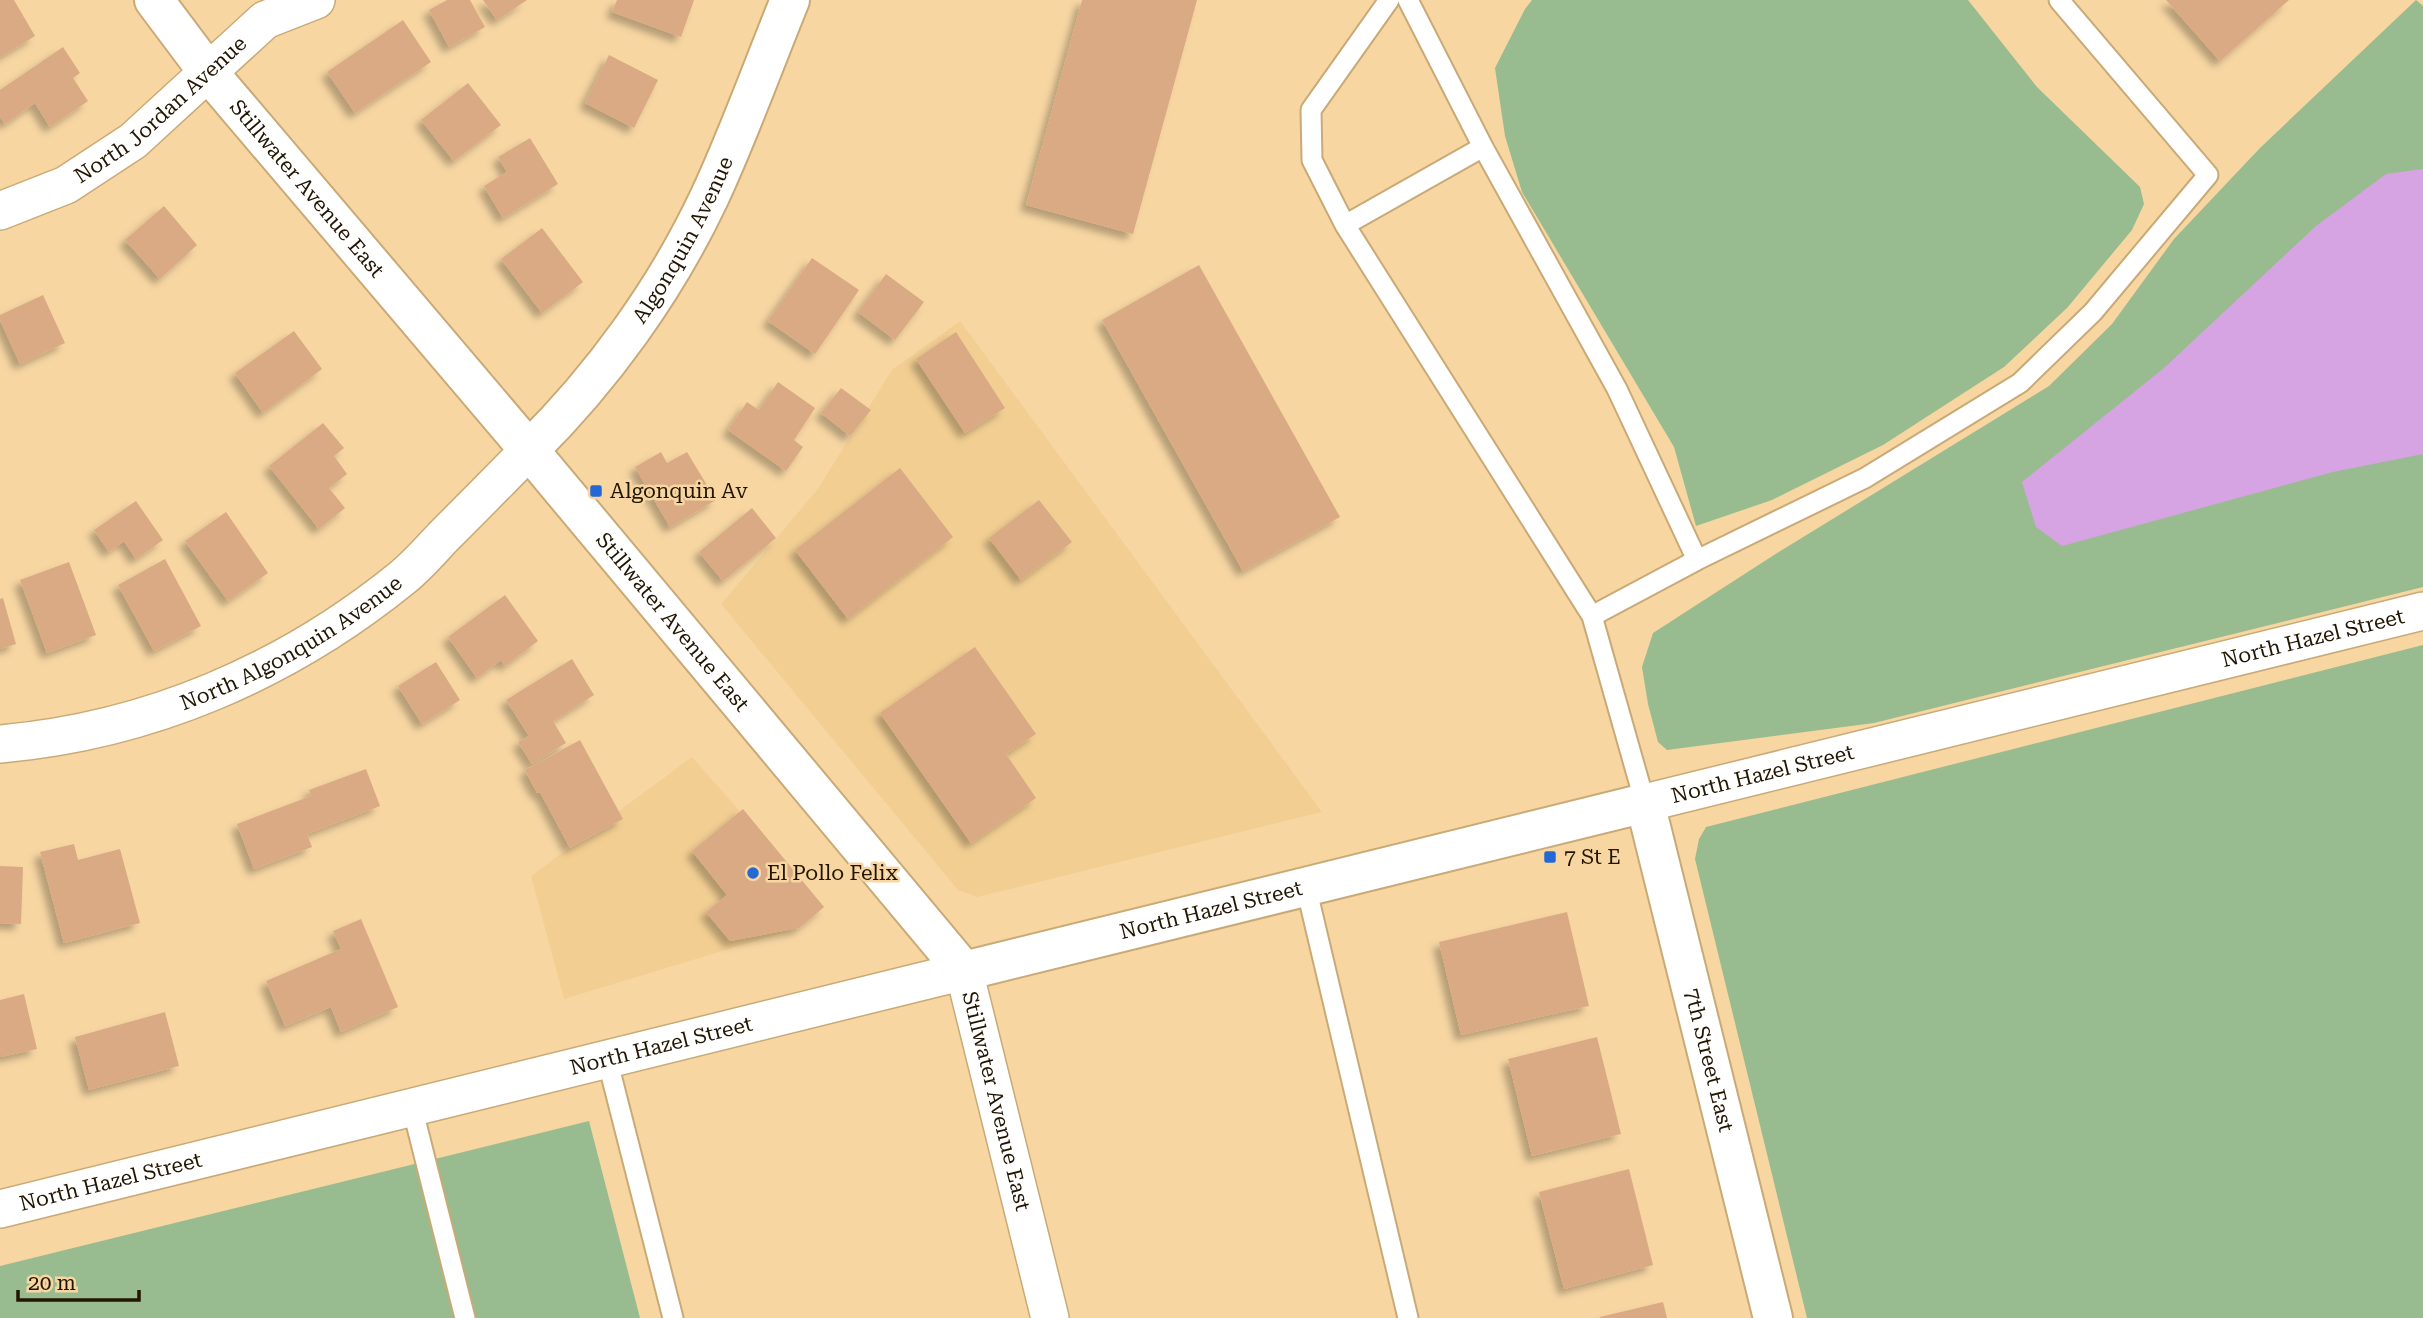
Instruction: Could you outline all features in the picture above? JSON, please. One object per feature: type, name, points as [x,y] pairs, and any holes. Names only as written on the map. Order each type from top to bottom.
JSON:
[{"type":"street","name":"Stillwater Avenue East","points":[[154,0],[208,72],[529,450],[964,971],[1050,1318]]},
{"type":"street","name":"North Jordan Avenue","points":[[0,211],[66,185],[133,141],[265,20],[317,0]]},
{"type":"street","name":"Algonquin Avenue","points":[[529,450],[551,429],[617,350],[666,276],[709,199],[790,0]]},
{"type":"street","name":"North Algonquin Avenue","points":[[0,744],[46,740],[130,722],[188,703],[265,669],[338,627],[404,577],[529,450]]},
{"type":"street","name":"North Hazel Street","points":[[0,1209],[2423,611]]},
{"type":"street","name":"7th Street East","points":[[1645,803],[1773,1318]]},
{"type":"lane","points":[[1389,0],[1311,110],[1312,160],[1345,225],[1592,616],[1645,803]]},
{"type":"lane","points":[[1408,0],[1483,147],[1617,389],[1697,560]]},
{"type":"lane","points":[[1592,616],[1697,560],[1865,478],[2020,383],[2093,312],[2208,176],[2059,0]]},
{"type":"lane","points":[[1345,225],[1483,147]]},
{"type":"lane","points":[[1306,887],[1408,1318]]},
{"type":"lane","points":[[607,1059],[673,1318]]},
{"type":"lane","points":[[412,1107],[465,1318]]},
{"type":"shaded area","points":[[2423,169],[2423,454],[2333,472],[2062,546],[2036,527],[2022,482],[2164,368],[2316,226],[2386,174]]},
{"type":"shaded area","points":[[960,321],[1322,812],[977,897],[958,890],[721,604],[817,490],[892,370]]},
{"type":"shaded area","points":[[692,757],[824,907],[798,928],[564,999],[531,876]]},
{"type":"green space","points":[[1532,0],[1968,0],[2037,87],[2140,187],[2144,204],[2132,230],[2067,308],[2004,367],[1883,445],[1772,500],[1696,526],[1674,447],[1522,192],[1505,136],[1495,68]]},
{"type":"green space","points":[[2416,0],[2423,6],[2423,587],[1874,723],[1667,750],[1658,742],[1642,667],[1653,633],[1774,555],[2049,386],[2112,324],[2174,239],[2260,148]]},
{"type":"green space","points":[[2423,645],[2423,1318],[1807,1318],[1695,859],[1699,839],[1706,827]]},
{"type":"green space","points":[[589,1121],[640,1318],[0,1318],[0,1266]]},
{"type":"building","points":[[0,0],[14,0],[35,36],[0,57]]},
{"type":"building","points":[[447,0],[470,0],[485,27],[449,47],[429,10]]},
{"type":"building","points":[[483,0],[527,0],[497,20]]},
{"type":"building","points":[[617,0],[694,0],[681,37],[612,12]]},
{"type":"building","points":[[1082,0],[1197,0],[1133,234],[1026,205]]},
{"type":"building","points":[[2166,0],[2289,0],[2220,61]]},
{"type":"building","points":[[403,20],[431,62],[355,113],[327,72]]},
{"type":"building","points":[[63,47],[80,73],[73,78],[88,101],[50,127],[35,103],[5,124],[0,117],[0,90]]},
{"type":"building","points":[[609,55],[658,80],[634,128],[585,103]]},
{"type":"building","points":[[468,83],[501,125],[454,161],[421,120]]},
{"type":"building","points":[[530,138],[558,184],[503,218],[484,186],[507,172],[498,157]]},
{"type":"building","points":[[164,206],[197,245],[160,279],[125,240]]},
{"type":"building","points":[[542,228],[583,282],[542,313],[501,259]]},
{"type":"building","points":[[812,258],[859,290],[815,354],[768,321]]},
{"type":"building","points":[[1199,265],[1340,517],[1243,571],[1102,320]]},
{"type":"building","points":[[886,274],[924,302],[895,340],[858,312]]},
{"type":"building","points":[[43,295],[65,343],[20,364],[0,315]]},
{"type":"building","points":[[294,331],[322,369],[263,413],[235,373]]},
{"type":"building","points":[[956,332],[1005,408],[965,433],[916,359]]},
{"type":"building","points":[[778,382],[815,408],[794,440],[803,447],[786,471],[728,430],[747,402],[759,410]]},
{"type":"building","points":[[841,388],[871,410],[850,436],[821,413]]},
{"type":"building","points":[[323,423],[344,448],[334,456],[347,474],[329,488],[345,508],[319,529],[269,466]]},
{"type":"building","points":[[661,452],[667,463],[687,452],[716,500],[670,527],[635,467]]},
{"type":"building","points":[[900,468],[953,537],[848,619],[795,550]]},
{"type":"building","points":[[1039,500],[1072,542],[1021,580],[989,538]]},
{"type":"building","points":[[136,501],[163,540],[136,559],[124,541],[109,552],[94,530]]},
{"type":"building","points":[[752,508],[776,538],[723,581],[699,552]]},
{"type":"building","points":[[226,512],[268,573],[228,601],[185,541]]},
{"type":"building","points":[[165,559],[201,626],[154,651],[118,585]]},
{"type":"building","points":[[69,562],[96,635],[47,653],[20,580]]},
{"type":"building","points":[[505,595],[538,641],[505,666],[501,660],[477,678],[448,637]]},
{"type":"building","points":[[3,598],[16,644],[0,649],[0,599]]},
{"type":"building","points":[[975,647],[1036,734],[1006,754],[1036,798],[971,843],[880,713]]},
{"type":"building","points":[[572,659],[594,695],[553,721],[566,743],[532,764],[518,742],[529,736],[506,700]]},
{"type":"building","points":[[436,662],[460,700],[422,724],[398,686]]},
{"type":"building","points":[[580,740],[623,819],[570,848],[525,770]]},
{"type":"building","points":[[366,769],[380,806],[307,834],[312,847],[254,869],[237,824],[311,796],[309,790]]},
{"type":"building","name":"El Pollo Felix","points":[[743,809],[824,907],[799,928],[730,941],[706,912],[727,895],[692,851]]},
{"type":"building","points":[[74,844],[78,860],[120,849],[140,923],[64,943],[40,852]]},
{"type":"building","points":[[0,866],[23,867],[21,924],[0,923]]},
{"type":"building","points":[[1567,912],[1589,1006],[1461,1035],[1439,942]]},
{"type":"building","points":[[361,919],[398,1007],[341,1032],[331,1007],[285,1026],[266,981],[341,949],[333,931]]},
{"type":"building","points":[[24,994],[37,1049],[0,1057],[0,1000]]},
{"type":"building","points":[[165,1012],[179,1066],[89,1090],[75,1037]]},
{"type":"building","points":[[1597,1037],[1621,1134],[1532,1156],[1508,1059]]},
{"type":"building","points":[[1629,1169],[1653,1265],[1564,1289],[1539,1192]]},
{"type":"building","points":[[1663,1302],[1667,1318],[1600,1318],[1600,1317]]},
{"type":"place","name":"Algonquin Av","points":[[596,491]]},
{"type":"place","name":"7 St E","points":[[1550,857]]},
{"type":"place","name":"El Pollo Felix","points":[[753,873]]}]
